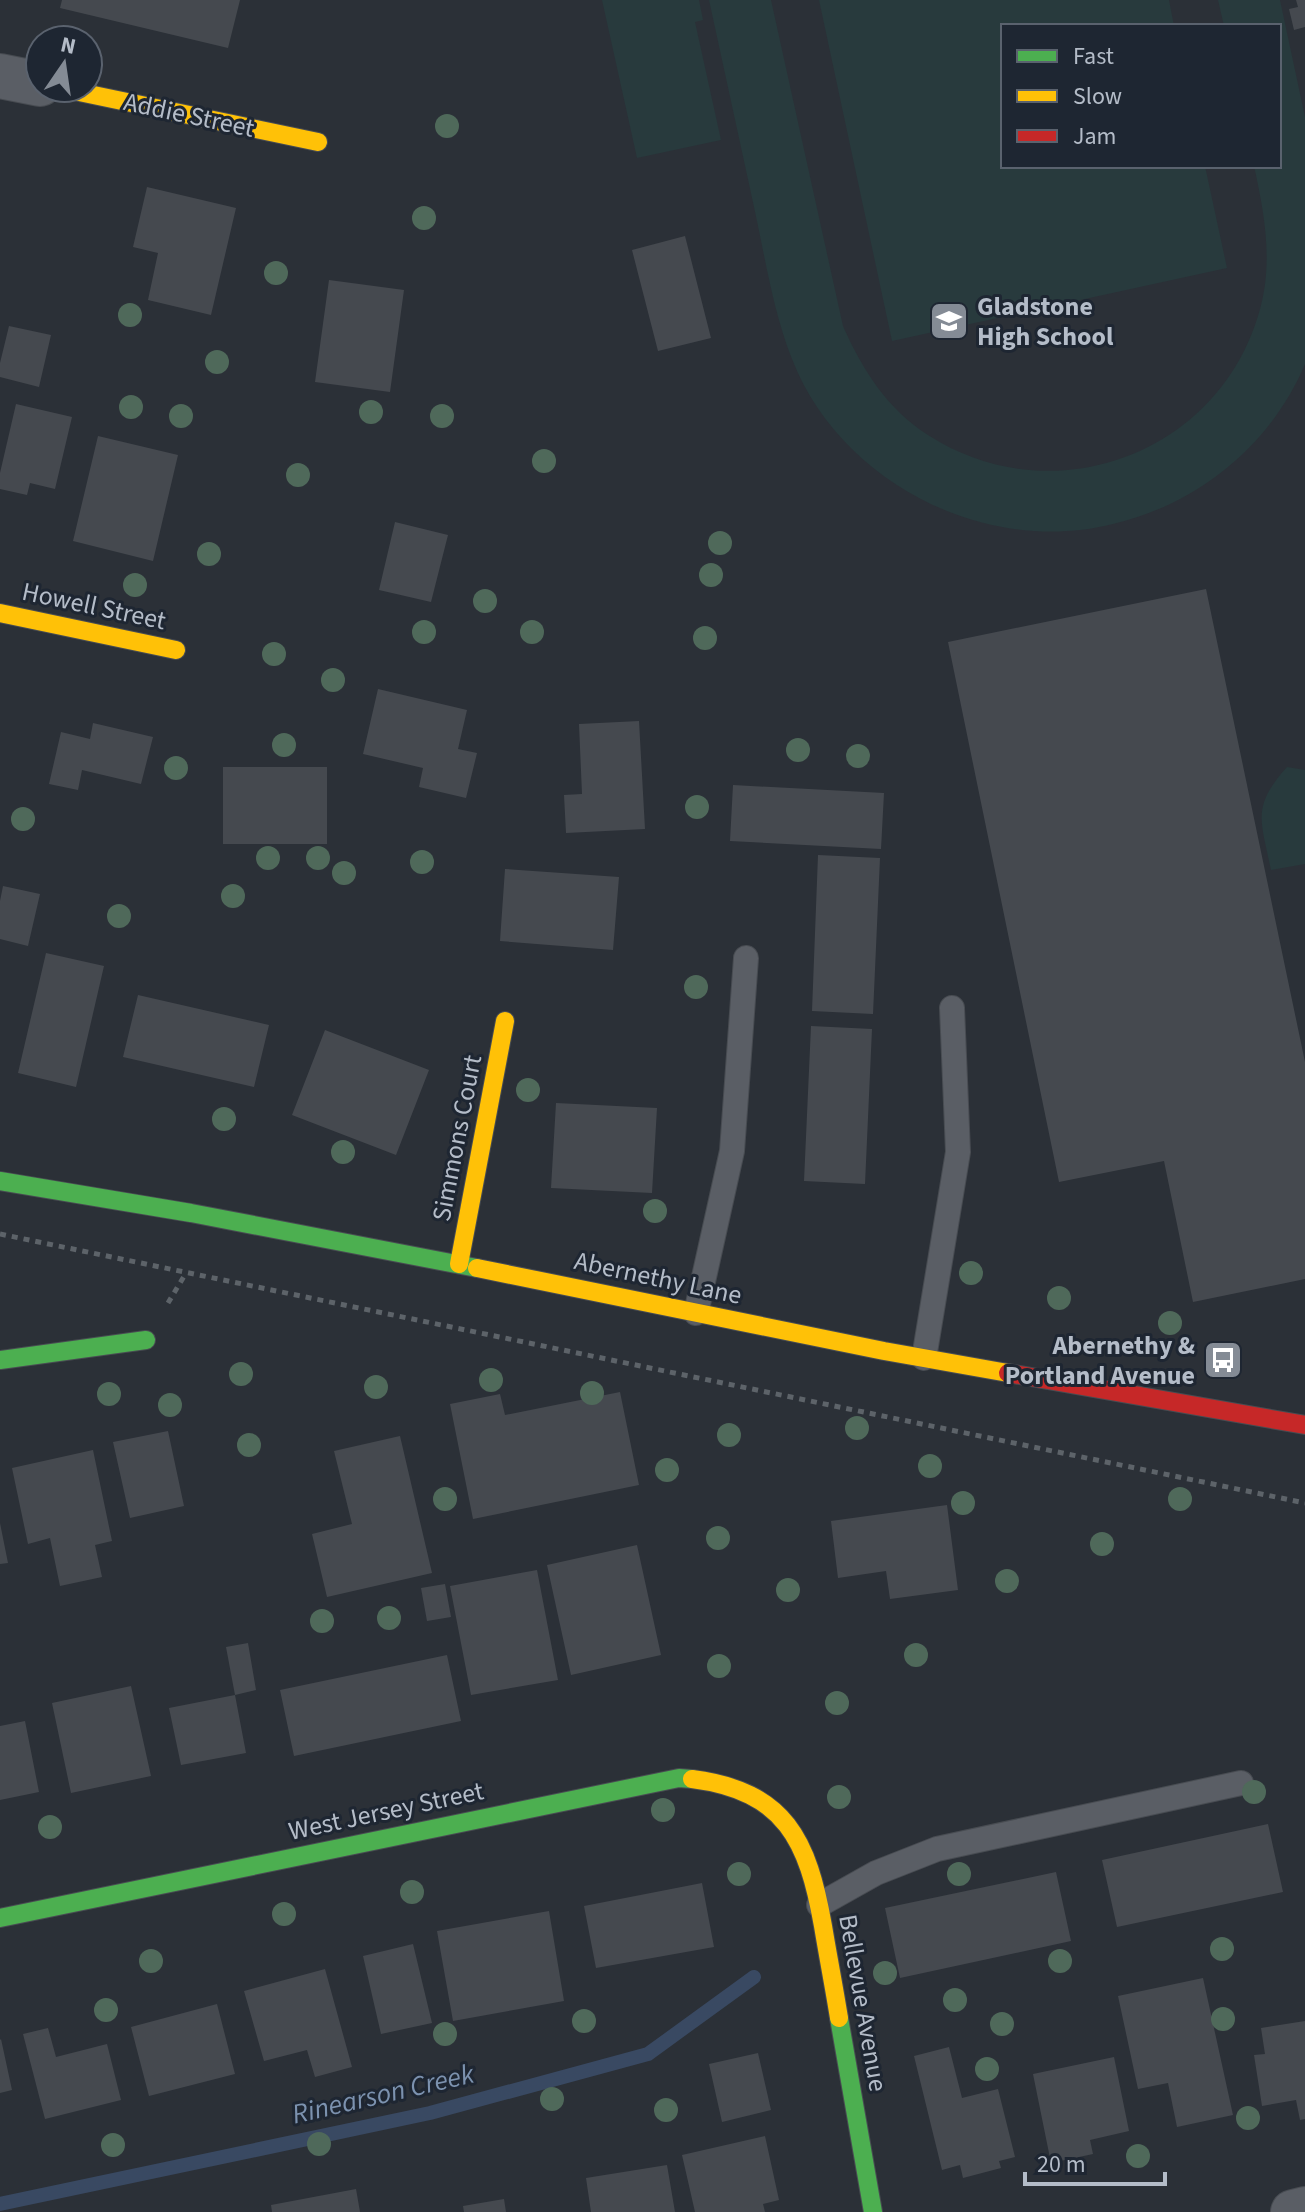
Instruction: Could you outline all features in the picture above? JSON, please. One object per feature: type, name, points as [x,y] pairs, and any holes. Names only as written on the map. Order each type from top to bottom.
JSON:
[{"type":"street","points":[[0,76],[24,81]]},
{"type":"street","name":"Addie Street","points":[[104,97],[318,142]]},
{"type":"street","name":"Howell Street","points":[[0,613],[176,650]]},
{"type":"street","name":"Simmons Court","points":[[459,1264],[505,1021]]},
{"type":"street","name":"Abernethy Lane","points":[[0,1181],[191,1213],[459,1264],[924,1358],[1305,1425]]},
{"type":"street","points":[[0,1360],[146,1340]]},
{"type":"street","name":"West Jersey Street","points":[[0,1918],[679,1778],[704,1779],[733,1788],[776,1814]]},
{"type":"street","name":"Bellevue Avenue","points":[[776,1814],[794,1832],[802,1846],[819,1905],[873,2212]]},
{"type":"street","points":[[1293,2212],[1305,2209]]},
{"type":"lane","points":[[696,1313],[732,1151],[746,958]]},
{"type":"lane","points":[[924,1358],[958,1152],[952,1008]]},
{"type":"lane","points":[[819,1905],[876,1873],[937,1849],[1241,1783]]},
{"type":"path","points":[[0,1234],[1305,1503]]},
{"type":"shaded area","points":[[602,0],[699,0],[703,20],[695,22],[721,140],[637,158]]},
{"type":"shaded area","points":[[709,0],[771,0],[843,326],[867,373],[900,413],[928,435],[975,458],[1025,470],[1075,469],[1123,458],[1167,436],[1205,405],[1236,365],[1258,316],[1267,260],[1262,204],[1254,168],[1281,168],[1281,24],[1224,24],[1218,0],[1280,0],[1305,117],[1305,364],[1273,420],[1252,445],[1202,486],[1174,502],[1113,524],[1050,532],[987,524],[922,499],[897,485],[854,451],[818,408],[785,341]]},
{"type":"shaded area","points":[[819,0],[1169,0],[1174,24],[1001,24],[1001,168],[1205,168],[1227,268],[892,341]]},
{"type":"shaded area","points":[[1287,767],[1305,770],[1305,864],[1271,870],[1262,826],[1263,804]]},
{"type":"building","points":[[62,0],[240,0],[228,48],[60,8]]},
{"type":"building","points":[[1296,0],[1305,0],[1305,27],[1294,30],[1289,9],[1298,7]]},
{"type":"building","points":[[147,187],[236,208],[211,315],[148,300],[158,253],[133,247]]},
{"type":"building","points":[[685,236],[711,338],[658,351],[632,250]]},
{"type":"building","points":[[329,280],[404,290],[390,392],[315,382]]},
{"type":"building","points":[[9,326],[51,335],[39,387],[0,377],[0,363]]},
{"type":"building","points":[[16,404],[72,417],[55,489],[30,483],[27,495],[0,489],[0,473]]},
{"type":"building","points":[[98,436],[178,455],[153,561],[73,541]]},
{"type":"building","points":[[395,522],[448,535],[431,602],[379,590]]},
{"type":"building","points":[[1206,589],[1305,1062],[1305,1279],[1193,1302],[1164,1161],[1059,1182],[948,642]]},
{"type":"building","points":[[378,689],[467,710],[458,749],[477,753],[466,798],[419,787],[423,768],[363,754]]},
{"type":"building","points":[[639,721],[645,829],[566,833],[564,795],[582,794],[579,724]]},
{"type":"building","points":[[93,723],[153,737],[141,784],[82,770],[78,790],[49,784],[61,732],[90,739]]},
{"type":"building","points":[[223,767],[327,767],[327,844],[223,844]]},
{"type":"building","points":[[733,785],[884,793],[881,849],[730,841]]},
{"type":"building","points":[[818,855],[880,858],[873,1014],[812,1011]]},
{"type":"building","points":[[505,869],[619,877],[613,950],[500,941]]},
{"type":"building","points":[[3,886],[40,894],[28,946],[0,939]]},
{"type":"building","points":[[46,953],[104,966],[76,1087],[18,1073]]},
{"type":"building","points":[[138,995],[269,1025],[254,1087],[123,1057]]},
{"type":"building","points":[[811,1026],[872,1029],[865,1184],[804,1181]]},
{"type":"building","points":[[325,1030],[429,1070],[396,1155],[292,1115]]},
{"type":"building","points":[[556,1103],[657,1108],[652,1193],[551,1188]]},
{"type":"building","points":[[620,1392],[639,1485],[473,1519],[450,1404],[500,1394],[505,1415]]},
{"type":"building","points":[[168,1431],[184,1506],[130,1518],[113,1442]]},
{"type":"building","points":[[400,1436],[432,1573],[327,1597],[312,1534],[352,1524],[334,1451]]},
{"type":"building","points":[[93,1450],[112,1541],[95,1545],[102,1577],[60,1586],[50,1538],[28,1544],[12,1468]]},
{"type":"building","points":[[947,1505],[958,1590],[890,1599],[886,1571],[838,1578],[831,1521]]},
{"type":"building","points":[[0,1523],[8,1563],[0,1564]]},
{"type":"building","points":[[637,1545],[661,1655],[571,1675],[547,1565]]},
{"type":"building","points":[[537,1570],[558,1680],[471,1695],[450,1586]]},
{"type":"building","points":[[445,1584],[451,1617],[427,1621],[421,1588]]},
{"type":"building","points":[[248,1643],[256,1690],[235,1695],[226,1647]]},
{"type":"building","points":[[447,1655],[461,1721],[294,1756],[280,1690]]},
{"type":"building","points":[[131,1686],[151,1776],[71,1793],[52,1703]]},
{"type":"building","points":[[235,1695],[246,1753],[181,1765],[169,1708]]},
{"type":"building","points":[[25,1721],[39,1792],[0,1800],[0,1726]]},
{"type":"building","points":[[1268,1824],[1283,1892],[1117,1927],[1102,1860]]},
{"type":"building","points":[[1056,1872],[1071,1941],[900,1978],[885,1908]]},
{"type":"building","points":[[702,1883],[714,1947],[596,1968],[584,1906]]},
{"type":"building","points":[[549,1911],[564,2001],[453,2021],[437,1931]]},
{"type":"building","points":[[413,1944],[432,2023],[381,2034],[363,1956]]},
{"type":"building","points":[[325,1969],[352,2067],[315,2077],[307,2050],[264,2061],[244,1991]]},
{"type":"building","points":[[1203,1978],[1233,2115],[1177,2127],[1168,2083],[1138,2089],[1118,1996]]},
{"type":"building","points":[[217,2004],[235,2074],[149,2096],[131,2027]]},
{"type":"building","points":[[1305,2021],[1305,2119],[1300,2120],[1296,2100],[1262,2106],[1254,2055],[1265,2054],[1261,2028]]},
{"type":"building","points":[[48,2028],[56,2057],[107,2044],[121,2100],[45,2119],[23,2034]]},
{"type":"building","points":[[0,2040],[12,2090],[0,2093]]},
{"type":"building","points":[[949,2047],[962,2098],[998,2089],[1015,2157],[999,2161],[1001,2168],[963,2178],[960,2165],[942,2170],[914,2056]]},
{"type":"building","points":[[758,2053],[771,2110],[722,2122],[709,2064]]},
{"type":"building","points":[[1114,2057],[1129,2131],[1090,2140],[1093,2154],[1051,2163],[1033,2074]]},
{"type":"building","points":[[765,2136],[779,2200],[763,2204],[765,2212],[695,2212],[682,2155]]},
{"type":"building","points":[[667,2165],[675,2212],[591,2212],[586,2178]]},
{"type":"building","points":[[356,2189],[360,2212],[272,2212],[271,2205]]},
{"type":"building","points":[[504,2199],[506,2212],[464,2212],[463,2206]]},
{"type":"waterway","name":"Rinearson Creek","points":[[0,2204],[430,2113],[648,2054],[754,1977]]},
{"type":"traffic: fast","points":[[0,1181],[191,1213],[477,1268]]},
{"type":"traffic: fast","points":[[0,1360],[146,1340]]},
{"type":"traffic: fast","points":[[0,1918],[679,1778],[692,1779]]},
{"type":"traffic: fast","points":[[839,2018],[873,2212]]},
{"type":"traffic: slow","points":[[104,97],[318,142]]},
{"type":"traffic: slow","points":[[0,613],[176,650]]},
{"type":"traffic: slow","points":[[459,1264],[505,1021]]},
{"type":"traffic: slow","points":[[477,1268],[884,1351],[1008,1373]]},
{"type":"traffic: slow","points":[[692,1779],[724,1785],[750,1795],[771,1808],[800,1845],[817,1896],[839,2018]]},
{"type":"traffic: jam","points":[[1008,1373],[1305,1425]]},
{"type":"place","name":"Gladstone High School","points":[[949,321]]},
{"type":"place","name":"Abernethy & Portland Avenue","points":[[1223,1360]]}]
